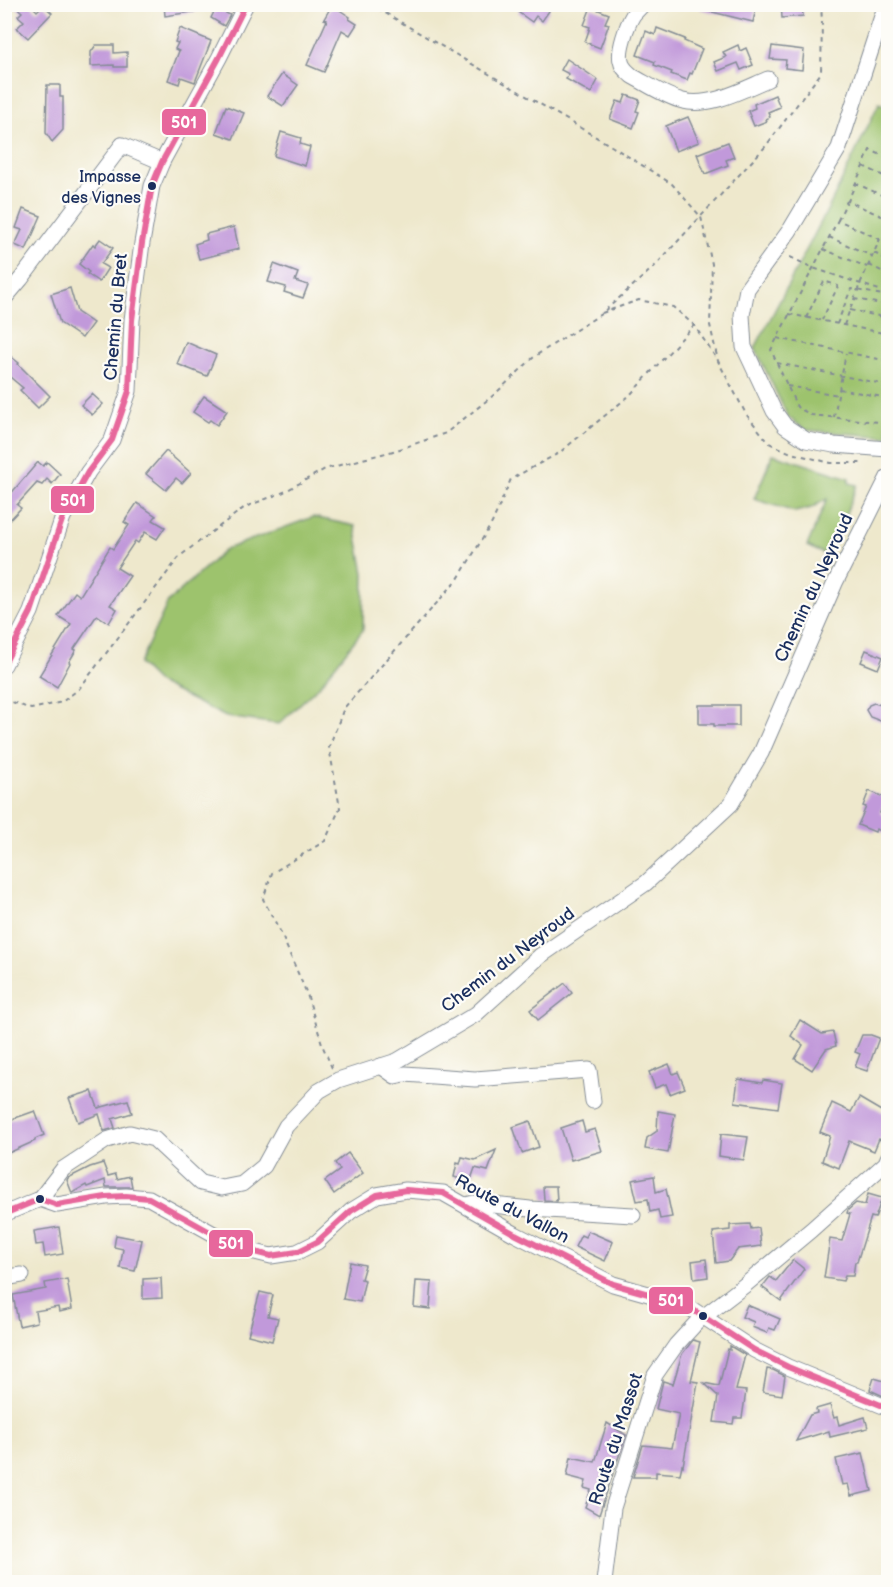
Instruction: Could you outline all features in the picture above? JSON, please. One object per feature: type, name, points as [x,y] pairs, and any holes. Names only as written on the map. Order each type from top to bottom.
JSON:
[{"type":"street","name":"Chemin du Bret","points":[[4,665],[31,612],[63,517],[88,472],[112,440],[129,391],[132,320],[152,186],[162,162],[246,4]]},
{"type":"street","points":[[643,4],[634,14],[626,29],[620,51],[621,63],[632,76],[682,101],[697,102],[725,97],[768,79]]},
{"type":"street","points":[[886,4],[839,148],[789,230],[747,289],[742,315],[744,347],[774,411],[785,426],[806,440],[834,445],[888,449]]},
{"type":"street","points":[[4,299],[122,145],[162,162]]},
{"type":"street","name":"Chemin du Neyroud","points":[[40,1199],[63,1169],[107,1140],[130,1133],[154,1139],[201,1183],[222,1188],[242,1184],[264,1166],[286,1126],[319,1090],[338,1080],[397,1061],[476,1014],[540,956],[646,883],[731,804],[762,753],[836,583],[888,477]]},
{"type":"street","points":[[381,1066],[395,1076],[405,1074],[475,1079],[589,1070],[593,1101]]},
{"type":"street","name":"Route du Massot","points":[[604,1582],[613,1508],[655,1375],[676,1345],[703,1316],[812,1230],[886,1163],[888,1158]]},
{"type":"street","name":"Route du Vallon","points":[[7,1213],[40,1199],[57,1205],[106,1197],[149,1198],[239,1248],[271,1256],[297,1252],[317,1242],[351,1211],[377,1195],[406,1190],[443,1193],[515,1234],[614,1284],[684,1304],[754,1350],[788,1367],[888,1408]]},
{"type":"street","points":[[464,1205],[474,1203],[633,1215]]},
{"type":"street","points":[[4,1278],[22,1275]]},
{"type":"path","points":[[370,4],[672,184],[701,217],[712,264],[710,325],[718,361]]},
{"type":"path","points":[[4,699],[31,709],[62,702],[79,689],[180,556],[245,507],[284,492],[326,469],[446,434],[495,394],[535,356],[601,314],[654,267],[765,147],[821,73],[821,4]]},
{"type":"path","points":[[888,158],[870,150],[848,201],[771,350],[797,407],[811,415],[888,423]]},
{"type":"path","points":[[863,166],[888,178]]},
{"type":"path","points":[[855,183],[888,198]]},
{"type":"path","points":[[848,201],[888,219]]},
{"type":"path","points":[[838,220],[888,243]]},
{"type":"path","points":[[829,237],[888,260]]},
{"type":"path","points":[[844,325],[880,239]]},
{"type":"path","points":[[776,249],[813,268],[888,295]]},
{"type":"path","points":[[823,249],[888,274]]},
{"type":"path","points":[[807,318],[824,281],[838,286],[822,321]]},
{"type":"path","points":[[837,324],[851,289],[888,295]]},
{"type":"path","points":[[854,298],[888,305]]},
{"type":"path","points":[[601,314],[639,300],[673,307],[694,325],[718,361],[746,414],[769,443],[791,453],[831,463],[867,463]]},
{"type":"path","points":[[850,310],[888,318]]},
{"type":"path","points":[[789,315],[888,334]]},
{"type":"path","points":[[338,1080],[323,1047],[307,994],[279,929],[263,899],[272,873],[325,841],[339,808],[329,747],[344,708],[458,579],[492,523],[511,479],[558,453],[629,396],[694,325]]},
{"type":"path","points":[[777,338],[888,362]]},
{"type":"path","points":[[834,417],[846,352]]},
{"type":"path","points":[[777,363],[888,385]]},
{"type":"path","points":[[788,386],[838,395]]},
{"type":"path","points":[[839,389],[888,398]]},
{"type":"green space","points":[[879,103],[888,107],[888,437],[806,430],[788,417],[755,348],[832,201]]},
{"type":"green space","points":[[773,454],[849,478],[849,483],[857,485],[829,556],[807,546],[827,499],[811,508],[795,512],[754,499]]},
{"type":"green space","points":[[313,517],[355,526],[364,573],[363,630],[319,686],[279,724],[226,717],[158,683],[139,664],[168,602],[226,549]]},
{"type":"building","points":[[13,4],[30,4],[37,11],[43,5],[52,13],[28,38],[17,28],[24,21],[18,16],[22,12]]},
{"type":"building","points":[[164,4],[197,4],[198,11],[165,16]]},
{"type":"building","points":[[519,4],[548,4],[549,11],[542,21],[536,16],[532,22],[518,12],[522,7]]},
{"type":"building","points":[[701,4],[757,4],[753,22],[700,9]]},
{"type":"building","points":[[781,4],[802,4],[803,16],[782,18]]},
{"type":"building","points":[[332,5],[357,24],[350,35],[342,30],[324,72],[307,65],[327,20],[324,19]]},
{"type":"building","points":[[591,7],[609,14],[605,23],[609,24],[600,48],[585,42],[590,27],[584,25]]},
{"type":"building","points":[[216,8],[230,15],[224,26],[211,18]]},
{"type":"building","points":[[180,28],[211,41],[195,82],[181,77],[179,84],[168,80],[179,51],[175,49],[178,43],[175,42]]},
{"type":"building","points":[[657,28],[685,39],[684,41],[702,49],[692,74],[690,73],[687,80],[637,55],[646,31],[655,35]]},
{"type":"building","points":[[96,45],[114,45],[114,53],[127,52],[127,67],[91,66],[91,52]]},
{"type":"building","points":[[738,45],[740,51],[746,48],[753,65],[741,70],[738,63],[718,71],[714,62],[726,57],[723,52]]},
{"type":"building","points":[[772,46],[804,50],[802,70],[785,68],[786,60],[770,59]]},
{"type":"building","points":[[567,59],[598,80],[591,93],[566,79],[569,74],[561,70]]},
{"type":"building","points":[[282,74],[298,85],[283,106],[267,96]]},
{"type":"building","points":[[47,85],[60,85],[60,97],[63,97],[63,130],[52,142],[46,133]]},
{"type":"building","points":[[626,95],[640,100],[636,111],[639,112],[633,128],[610,119],[617,101],[623,103]]},
{"type":"building","points":[[775,95],[780,107],[768,112],[770,117],[766,119],[767,121],[754,126],[748,111],[755,108],[754,104]]},
{"type":"building","points":[[226,106],[244,113],[233,139],[216,133]]},
{"type":"building","points":[[688,117],[699,142],[676,151],[666,126]]},
{"type":"building","points":[[281,132],[301,138],[300,144],[310,147],[305,166],[274,156]]},
{"type":"building","points":[[728,142],[734,157],[726,160],[728,165],[705,174],[697,154]]},
{"type":"building","points":[[23,209],[41,216],[26,250],[15,245],[22,230],[16,228]]},
{"type":"building","points":[[234,227],[239,249],[199,259],[195,244],[207,240],[206,234]]},
{"type":"building","points":[[100,239],[113,248],[101,264],[108,268],[99,282],[87,274],[89,272],[79,264],[93,244],[95,246]]},
{"type":"building","points":[[274,264],[298,273],[295,281],[308,285],[303,298],[284,292],[286,287],[268,282]]},
{"type":"building","points":[[70,288],[77,312],[93,323],[82,338],[60,323],[51,294]]},
{"type":"building","points":[[186,342],[216,355],[207,376],[177,364]]},
{"type":"building","points":[[4,351],[19,363],[50,396],[38,408],[20,390],[23,388],[4,372]]},
{"type":"building","points":[[92,394],[103,404],[92,415],[81,405]]},
{"type":"building","points":[[204,396],[227,411],[217,425],[193,412]]},
{"type":"building","points":[[166,451],[191,473],[182,483],[176,478],[166,490],[146,474]]},
{"type":"building","points":[[38,462],[43,466],[47,462],[60,474],[52,484],[47,479],[42,485],[37,483],[17,505],[21,508],[4,526],[4,494],[8,497]]},
{"type":"building","points":[[137,503],[156,516],[153,520],[165,527],[157,539],[145,532],[138,543],[135,541],[117,568],[130,576],[110,605],[117,609],[109,623],[97,615],[74,649],[76,650],[57,687],[39,676],[71,624],[58,616],[75,592],[80,596],[110,547],[113,549],[129,525],[124,522]]},
{"type":"building","points":[[866,650],[883,657],[878,669],[861,662]]},
{"type":"building","points":[[874,703],[888,707],[888,724],[870,717],[866,710]]},
{"type":"building","points":[[699,705],[739,705],[739,726],[699,724]]},
{"type":"building","points":[[869,791],[886,798],[880,813],[888,817],[888,833],[876,829],[875,832],[858,825],[866,807],[863,806]]},
{"type":"building","points":[[565,983],[572,993],[538,1020],[530,1010]]},
{"type":"building","points":[[800,1020],[822,1034],[833,1032],[836,1046],[826,1049],[812,1070],[795,1059],[803,1045],[791,1036]]},
{"type":"building","points":[[862,1035],[879,1038],[867,1071],[855,1067],[860,1054],[855,1052]]},
{"type":"building","points":[[669,1064],[673,1074],[678,1072],[685,1088],[670,1094],[666,1084],[655,1088],[649,1072]]},
{"type":"building","points":[[738,1079],[762,1083],[763,1080],[782,1083],[778,1108],[735,1102]]},
{"type":"building","points":[[92,1091],[98,1108],[128,1100],[132,1113],[112,1119],[115,1128],[104,1131],[99,1114],[78,1122],[69,1098]]},
{"type":"building","points":[[859,1098],[888,1115],[888,1143],[879,1139],[874,1151],[849,1141],[839,1168],[822,1161],[830,1136],[820,1132],[832,1103],[851,1112]]},
{"type":"building","points":[[35,1111],[44,1135],[4,1155],[4,1122]]},
{"type":"building","points":[[658,1111],[675,1114],[668,1153],[645,1149],[647,1138],[657,1131]]},
{"type":"building","points":[[530,1121],[539,1147],[522,1153],[513,1127]]},
{"type":"building","points":[[582,1121],[585,1132],[595,1129],[602,1151],[571,1160],[561,1128]]},
{"type":"building","points":[[721,1134],[748,1137],[744,1160],[719,1156]]},
{"type":"building","points":[[496,1150],[488,1171],[475,1168],[470,1182],[454,1177],[457,1163],[460,1164],[462,1157],[475,1160]]},
{"type":"building","points":[[348,1153],[363,1173],[334,1194],[325,1181],[340,1170],[335,1163]]},
{"type":"building","points":[[103,1163],[108,1176],[116,1174],[117,1179],[130,1176],[132,1187],[106,1187],[105,1180],[87,1187],[86,1185],[72,1193],[68,1178]]},
{"type":"building","points":[[654,1176],[656,1192],[666,1189],[672,1217],[660,1219],[658,1210],[650,1212],[648,1199],[637,1201],[632,1180]]},
{"type":"building","points":[[543,1186],[556,1186],[557,1201],[544,1200]]},
{"type":"building","points":[[868,1194],[882,1198],[875,1218],[871,1217],[857,1262],[855,1262],[853,1276],[845,1276],[843,1281],[824,1278],[830,1239],[842,1241],[850,1214],[847,1213],[848,1210],[856,1203],[865,1205]]},
{"type":"building","points":[[750,1224],[751,1229],[759,1228],[761,1246],[738,1249],[729,1261],[716,1263],[713,1232],[730,1230],[730,1225]]},
{"type":"building","points":[[59,1227],[63,1254],[45,1257],[43,1244],[36,1245],[34,1231]]},
{"type":"building","points":[[588,1231],[613,1242],[605,1261],[575,1247],[581,1235],[585,1237]]},
{"type":"building","points":[[116,1235],[142,1240],[135,1271],[120,1268],[123,1249],[114,1247]]},
{"type":"building","points":[[706,1259],[708,1277],[694,1279],[692,1261]]},
{"type":"building","points":[[793,1260],[804,1269],[781,1301],[762,1287],[770,1277],[776,1281]]},
{"type":"building","points":[[350,1262],[365,1265],[361,1279],[365,1280],[360,1302],[343,1299]]},
{"type":"building","points":[[161,1278],[162,1298],[143,1299],[143,1279]]},
{"type":"building","points":[[67,1279],[72,1309],[59,1312],[58,1307],[35,1311],[37,1322],[19,1326],[13,1295],[46,1289],[45,1283]]},
{"type":"building","points":[[416,1281],[432,1282],[430,1309],[414,1307]]},
{"type":"building","points":[[260,1292],[273,1295],[268,1316],[278,1318],[272,1341],[248,1335]]},
{"type":"building","points":[[747,1305],[780,1319],[775,1330],[769,1328],[767,1333],[752,1327],[754,1322],[742,1317]]},
{"type":"building","points":[[693,1340],[700,1342],[691,1381],[698,1382],[680,1474],[656,1472],[656,1477],[633,1477],[643,1445],[672,1448],[679,1414],[656,1409],[663,1381],[673,1384],[682,1354]]},
{"type":"building","points":[[730,1346],[745,1355],[736,1390],[746,1391],[742,1418],[734,1418],[733,1424],[714,1422],[718,1396],[704,1383],[719,1386]]},
{"type":"building","points":[[767,1369],[785,1376],[782,1395],[763,1392]]},
{"type":"building","points":[[874,1378],[888,1382],[888,1398],[870,1390]]},
{"type":"building","points":[[830,1405],[839,1425],[865,1417],[868,1428],[830,1437],[829,1431],[796,1441],[810,1415],[817,1413],[816,1409]]},
{"type":"building","points":[[607,1423],[626,1435],[599,1515],[585,1507],[591,1490],[584,1488],[586,1481],[567,1476],[571,1457],[595,1462]]},
{"type":"building","points":[[863,1453],[872,1491],[851,1496],[848,1484],[842,1485],[836,1459]]},
{"type":"transit line","name":"501","points":[[4,664],[31,612],[63,517],[88,472],[112,440],[129,391],[132,320],[152,186],[162,162],[246,4]]},
{"type":"transit line","name":"501","points":[[4,1214],[40,1199],[57,1205],[106,1197],[149,1198],[239,1248],[271,1256],[297,1252],[317,1242],[351,1211],[377,1195],[406,1190],[443,1193],[515,1234],[613,1284],[684,1304],[754,1350],[788,1367],[888,1408]]},
{"type":"place","name":"Impasse des Vignes","points":[[152,186]]}]
